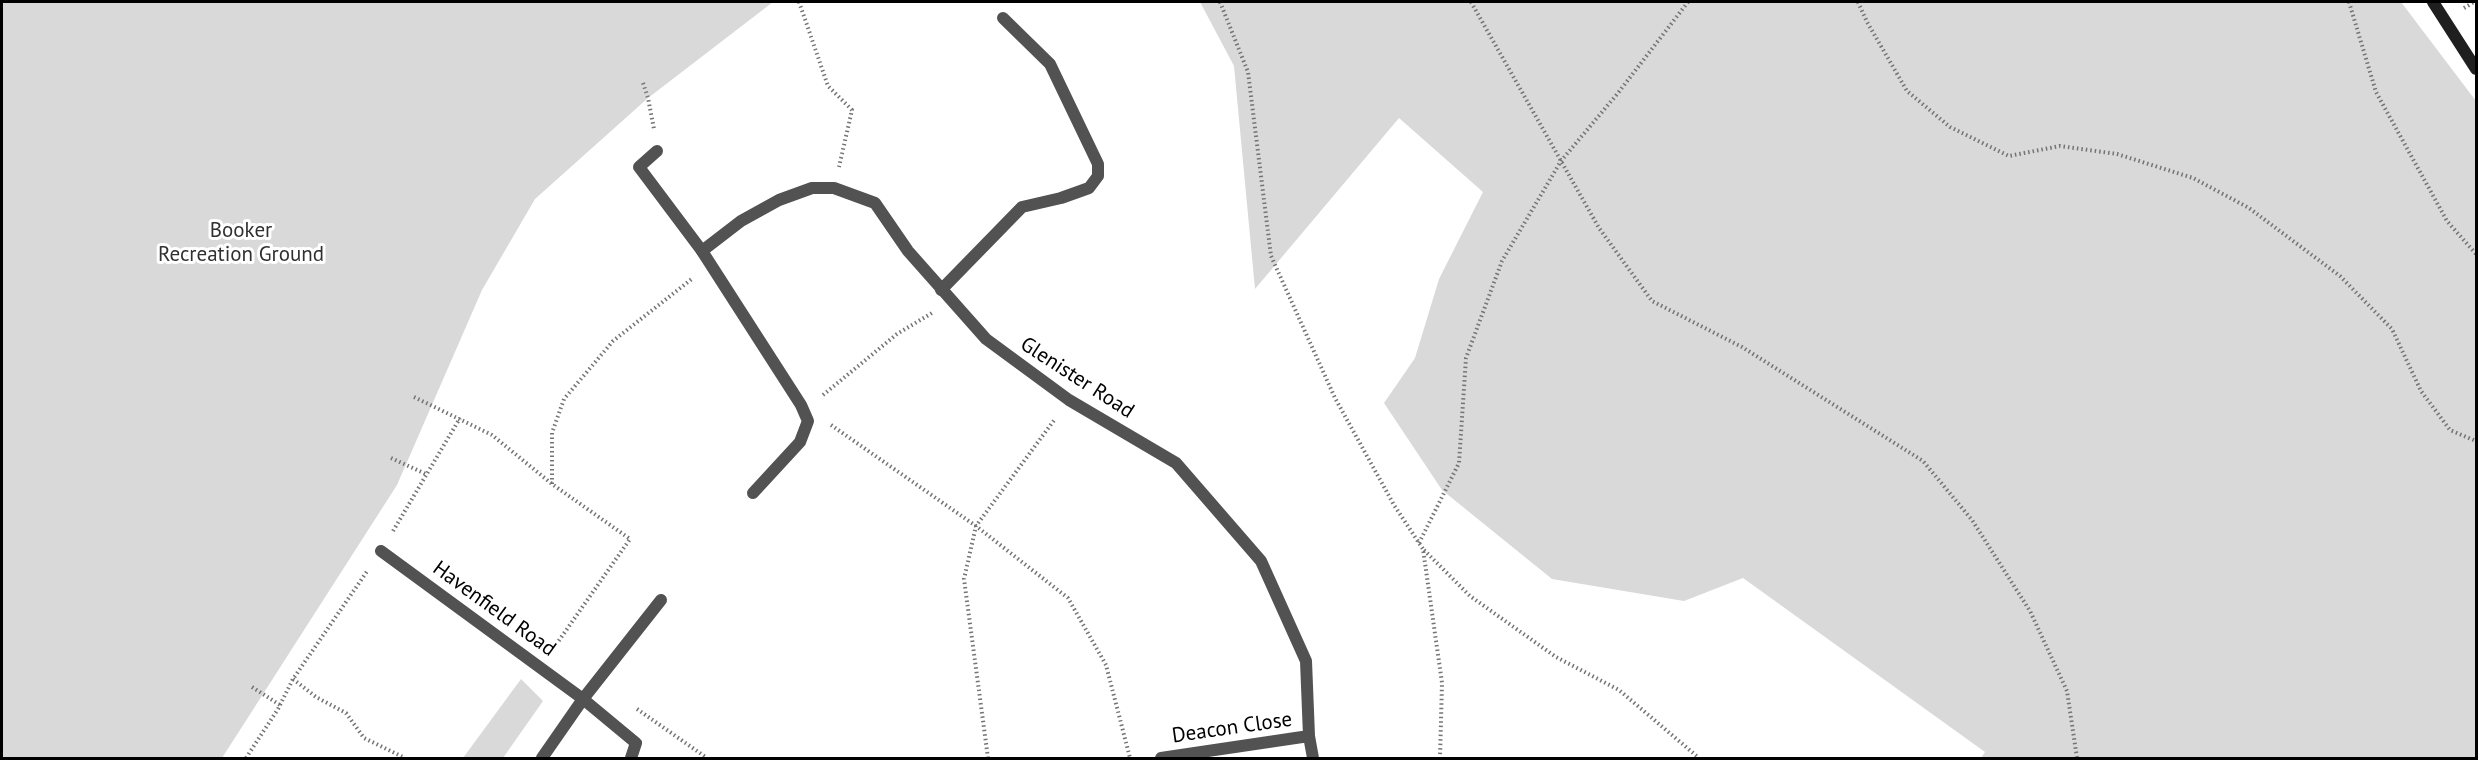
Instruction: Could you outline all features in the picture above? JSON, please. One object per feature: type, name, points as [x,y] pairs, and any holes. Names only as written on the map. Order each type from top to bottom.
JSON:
[{"type":"street","points":[[2433,2],[2444,23],[2476,69]]},
{"type":"street","points":[[941,290],[1022,207],[1061,198],[1089,188],[1098,176],[1098,164],[1050,64],[1003,18]]},
{"type":"street","points":[[657,151],[639,167],[702,251],[806,416],[800,442],[753,493]]},
{"type":"street","name":"Glenister Road","points":[[702,251],[741,221],[779,200],[812,188],[834,188],[875,203],[908,251],[986,339],[1069,400],[1176,463],[1261,561],[1306,661],[1309,736],[1313,759]]},
{"type":"street","name":"Havenfield Road","points":[[381,551],[541,666],[636,742],[632,759]]},
{"type":"street","points":[[542,759],[583,699],[661,600]]},
{"type":"street","name":"Deacon Close","points":[[1162,758],[1309,736]]},
{"type":"path","points":[[799,2],[828,86],[852,110],[834,188]]},
{"type":"path","points":[[1220,2],[1248,72],[1271,256],[1335,398],[1394,505],[1423,549],[1470,596],[1556,657],[1619,690],[1700,759]]},
{"type":"path","points":[[1471,2],[1599,228],[1652,301],[1742,347],[1923,461],[1972,520],[2030,611],[2067,691],[2077,759]]},
{"type":"path","points":[[1419,543],[1458,462],[1466,358],[1502,261],[1561,161],[1689,2]]},
{"type":"path","points":[[1858,2],[1907,91],[1950,127],[2008,156],[2060,146],[2116,154],[2193,178],[2249,208],[2348,284],[2392,329],[2421,391],[2450,430],[2476,441]]},
{"type":"path","points":[[2350,2],[2376,92],[2448,221],[2476,254]]},
{"type":"path","points":[[642,83],[648,98],[657,151]]},
{"type":"path","points":[[552,484],[552,433],[564,399],[613,341],[710,265]]},
{"type":"path","points":[[806,416],[897,334],[952,301]]},
{"type":"path","points":[[414,397],[492,435],[552,484],[630,539],[541,666]]},
{"type":"path","points":[[988,759],[964,579],[976,525],[1069,400]]},
{"type":"path","points":[[806,416],[825,421],[976,525],[1068,598],[1107,665],[1130,759]]},
{"type":"path","points":[[246,759],[280,705],[293,679],[381,551],[460,418]]},
{"type":"path","points":[[390,458],[426,474]]},
{"type":"path","points":[[1423,549],[1442,683],[1440,759]]},
{"type":"path","points":[[293,679],[316,698],[346,713],[364,738],[405,759]]},
{"type":"path","points":[[252,687],[280,705]]},
{"type":"path","points":[[634,707],[707,759]]},
{"type":"green space","name":"Booker Recreation Ground","points":[[2,2],[773,2],[648,98],[535,199],[482,290],[397,485],[222,758],[2,758]]},
{"type":"green space","points":[[1200,2],[2401,2],[2476,101],[2476,758],[1981,758],[1985,752],[1743,578],[1684,601],[1552,579],[1442,490],[1384,403],[1415,358],[1439,279],[1483,192],[1399,118],[1255,289],[1234,66]]},
{"type":"green space","points":[[521,679],[543,701],[503,758],[463,758]]}]
